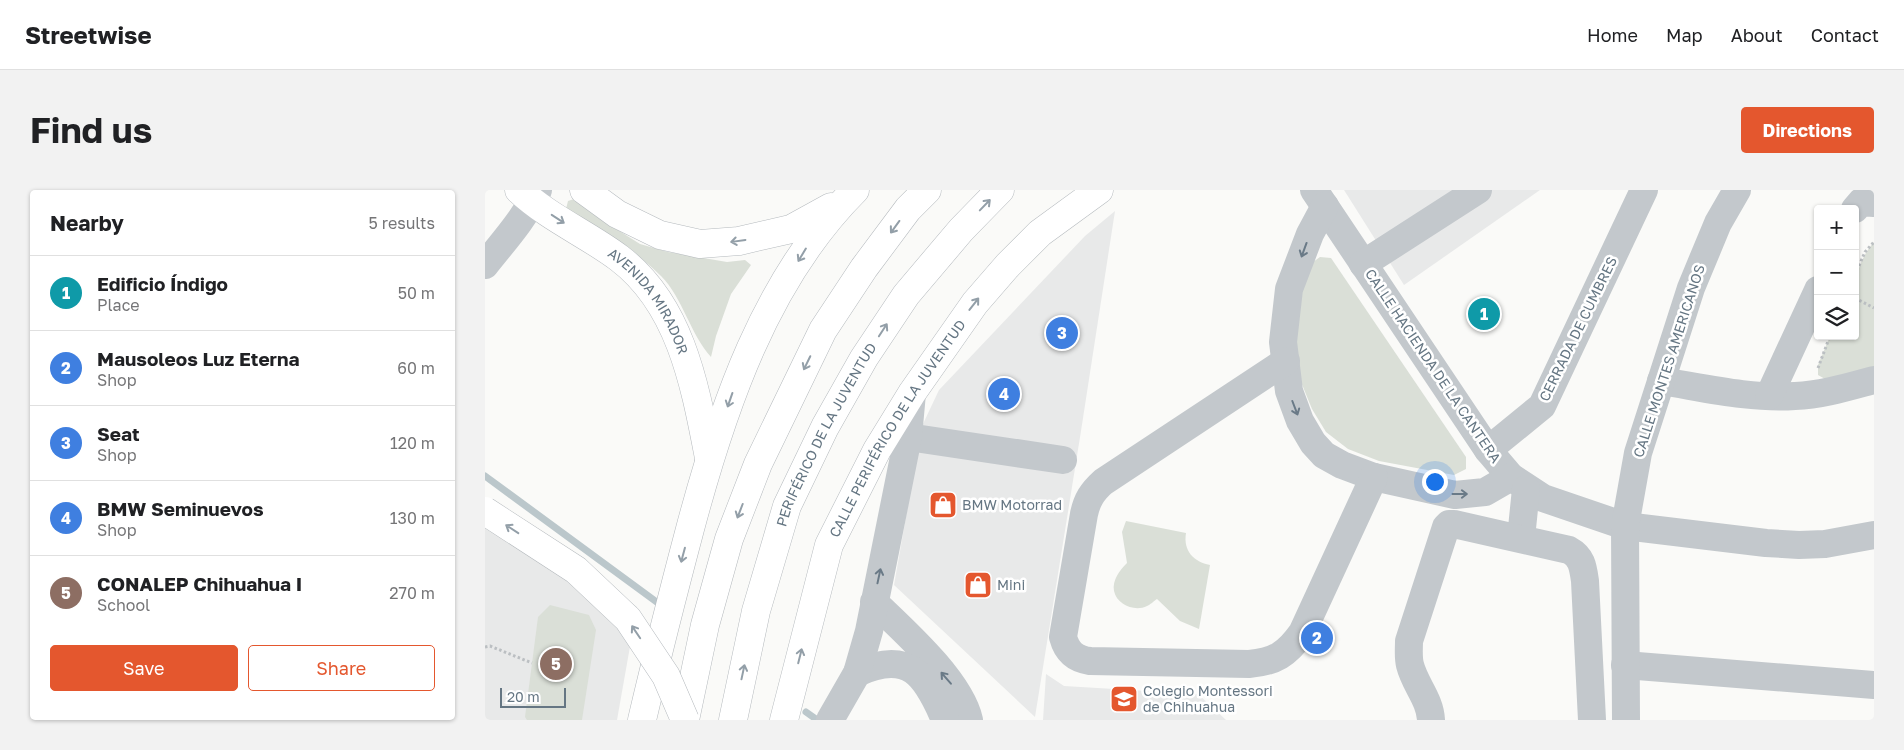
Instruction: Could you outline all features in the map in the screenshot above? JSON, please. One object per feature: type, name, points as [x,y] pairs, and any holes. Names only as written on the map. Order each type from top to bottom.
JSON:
[{"type":"main road","points":[[584,190],[617,214],[660,235],[700,244],[739,241],[791,229],[851,194]]},
{"type":"main road","points":[[685,720],[705,626],[729,539],[758,464],[823,330],[869,261],[907,209],[927,190]]},
{"type":"main road","name":"PERIFÉRICO DE LA JUVENTUD","points":[[733,720],[756,611],[787,506],[825,427],[864,358],[906,295],[961,230],[1000,190]]},
{"type":"main road","name":"CALLE PERIFÉRICO DE LA JUVENTUD","points":[[784,720],[829,545],[877,450],[912,393],[975,302],[1040,233],[1099,190]]},
{"type":"main road","name":"AVENIDA MIRADOR","points":[[530,194],[620,259],[656,295],[681,344],[697,398],[709,459]]},
{"type":"main road","points":[[642,720],[675,582],[709,459],[735,383],[770,309],[811,240],[851,194]]},
{"type":"main road","points":[[485,511],[576,570],[628,619],[666,676],[685,720]]},
{"type":"street","points":[[1363,264],[1478,190]]},
{"type":"street","name":"CERRADA DE CUMBRES","points":[[1488,450],[1542,406],[1644,190]]},
{"type":"street","name":"CALLE MONTES AMERICANOS","points":[[1625,708],[1625,526],[1638,453],[1691,288],[1718,223],[1737,190]]},
{"type":"street","points":[[485,265],[513,230],[530,194]]},
{"type":"street","points":[[1319,198],[1310,234],[1289,289],[1283,342],[1289,392],[1300,421],[1324,455],[1342,465],[1374,477],[1455,495],[1485,492],[1519,483],[1521,538]]},
{"type":"street","name":"CALLE HACIENDA DE LA CANTERA","points":[[1319,198],[1488,450],[1519,483],[1543,498],[1625,526],[1766,544],[1825,544],[1874,535]]},
{"type":"street","points":[[1858,205],[1861,202],[1874,203]]},
{"type":"street","points":[[1769,396],[1816,295]]},
{"type":"street","points":[[1286,361],[1103,482],[1093,492],[1087,501],[1083,514],[1063,637],[1071,654],[1080,660],[1090,661],[1249,664],[1265,662],[1280,656],[1293,646],[1302,633],[1374,477]]},
{"type":"street","points":[[1661,381],[1769,396],[1796,396],[1820,393],[1874,380]]},
{"type":"street","points":[[830,720],[846,696],[857,673],[869,631],[908,438],[912,393]]},
{"type":"street","points":[[908,438],[1063,460]]},
{"type":"street","points":[[1431,720],[1427,701],[1410,666],[1408,655],[1409,641],[1446,527],[1449,524],[1521,538],[1569,550],[1576,554],[1581,561],[1585,581],[1592,720]]},
{"type":"street","points":[[874,602],[913,640],[955,689],[969,720]]},
{"type":"street","points":[[857,673],[886,663],[904,665],[920,675],[931,688],[945,720]]},
{"type":"street","points":[[1625,664],[1874,685]]},
{"type":"street","points":[[1625,708],[1640,720]]},
{"type":"path","points":[[1859,266],[1865,252],[1874,242]]},
{"type":"path","points":[[1859,300],[1874,308]]},
{"type":"path","points":[[1818,375],[1818,365],[1828,340]]},
{"type":"path","points":[[485,648],[490,646],[532,663]]},
{"type":"shaded area","points":[[1344,190],[1540,190],[1404,285]]},
{"type":"shaded area","points":[[574,199],[602,220],[640,244],[668,252],[727,262],[745,260],[751,265],[731,294],[716,336],[711,357],[697,338],[669,285],[650,266],[627,248],[566,209],[568,201]]},
{"type":"shaded area","points":[[1115,211],[1035,717],[894,585],[922,426],[939,390],[1085,236]]},
{"type":"shaded area","points":[[1874,242],[1874,367],[1825,379],[1818,375],[1818,365],[1828,340],[1859,340],[1859,268]]},
{"type":"shaded area","points":[[1320,257],[1331,258],[1466,457],[1466,469],[1454,475],[1379,461],[1348,449],[1326,432],[1312,409],[1301,382],[1294,337],[1306,267]]},
{"type":"shaded area","points":[[485,500],[637,607],[617,720],[485,720]]},
{"type":"shaded area","points":[[1126,521],[1186,533],[1186,545],[1191,555],[1204,564],[1210,565],[1199,629],[1180,621],[1157,599],[1142,608],[1132,608],[1116,596],[1114,591],[1115,579],[1127,563],[1122,532]]},
{"type":"shaded area","points":[[550,605],[589,615],[596,630],[582,720],[527,720],[525,717],[538,617]]},
{"type":"shaded area","name":"Colegio Montessori de Chihuahua","points":[[1046,674],[1064,686],[1198,694],[1226,720],[1043,720]]},
{"type":"waterway","points":[[485,476],[658,603]]},
{"type":"waterway","points":[[806,712],[816,719]]},
{"type":"place","name":"Edificio Índigo","points":[[1484,314]]},
{"type":"place","name":"Seat","points":[[1062,333]]},
{"type":"place","name":"BMW Seminuevos","points":[[1004,394]]},
{"type":"place","name":"BMW Motorrad","points":[[943,505]]},
{"type":"place","name":"Mini","points":[[978,585]]},
{"type":"place","name":"Mausoleos Luz Eterna","points":[[1317,638]]},
{"type":"place","name":"CONALEP Chihuahua I","points":[[556,664]]},
{"type":"place","name":"Colegio Montessori de Chihuahua","points":[[1124,699]]}]
